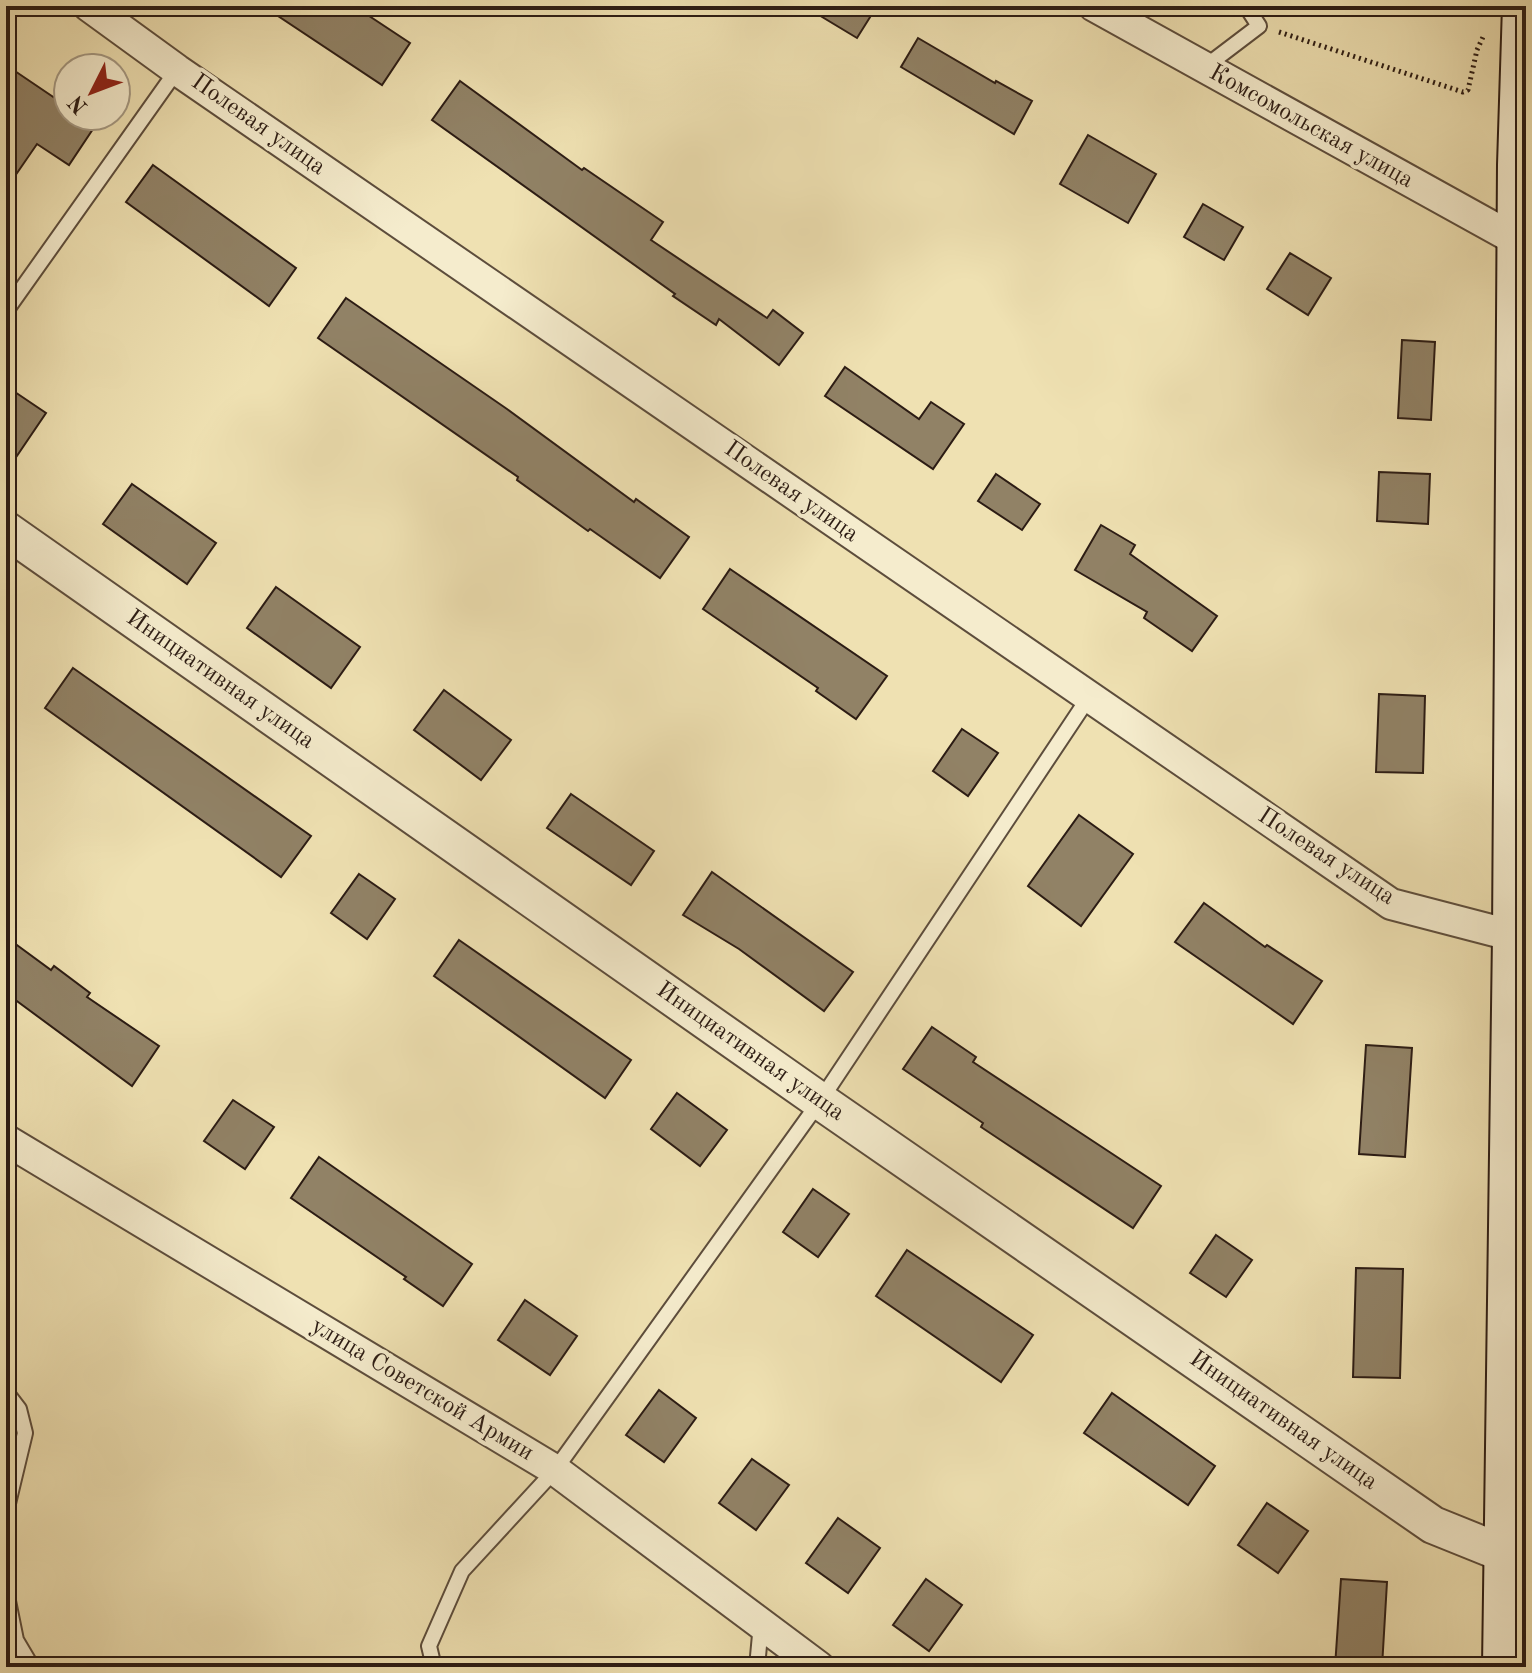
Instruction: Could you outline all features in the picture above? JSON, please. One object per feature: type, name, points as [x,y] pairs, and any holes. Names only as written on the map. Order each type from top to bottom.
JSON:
[{"type":"main road","points":[[1504,1667],[1505,1554],[1517,1463],[1514,936],[1520,815],[1524,6]]},
{"type":"street","name":"Полевая улица","points":[[89,6],[177,70],[1391,904],[1514,936]]},
{"type":"street","name":"Комсомольская улица","points":[[1094,6],[1522,245]]},
{"type":"street","name":"Инициативная улица","points":[[6,530],[820,1101],[1433,1525],[1505,1554]]},
{"type":"street","name":"улица Советской Армии","points":[[6,1140],[555,1470],[819,1667]]},
{"type":"lane","points":[[1204,67],[1259,26],[1246,6]]},
{"type":"lane","points":[[6,311],[177,70]]},
{"type":"lane","points":[[434,1667],[429,1646],[462,1571],[555,1470],[820,1101],[1089,697]]},
{"type":"lane","points":[[6,1392],[19,1409],[25,1433],[6,1512]]},
{"type":"lane","points":[[6,1591],[16,1640],[32,1667]]},
{"type":"lane","points":[[757,1667],[761,1624]]},
{"type":"path","points":[[1259,26],[1463,92],[1468,90],[1477,50],[1484,36]]},
{"type":"building","points":[[263,6],[354,6],[410,43],[382,85]]},
{"type":"building","points":[[804,6],[877,6],[857,38]]},
{"type":"building","points":[[918,38],[1032,101],[1014,134],[901,67]]},
{"type":"building","points":[[6,65],[52,96],[52,132],[91,132],[69,165],[37,144],[6,189]]},
{"type":"building","points":[[460,81],[582,170],[584,168],[663,222],[651,240],[767,318],[773,310],[803,333],[779,365],[719,319],[716,325],[673,296],[675,294],[432,120]]},
{"type":"building","points":[[1088,135],[1156,174],[1128,223],[1060,184]]},
{"type":"building","points":[[153,165],[296,268],[269,306],[126,202]]},
{"type":"building","points":[[1203,204],[1243,227],[1224,260],[1184,237]]},
{"type":"building","points":[[1290,253],[1331,278],[1308,315],[1267,289]]},
{"type":"building","points":[[346,298],[507,409],[634,502],[636,499],[689,537],[660,578],[590,529],[588,531],[517,480],[518,477],[318,338]]},
{"type":"building","points":[[1402,340],[1435,342],[1431,420],[1398,418]]},
{"type":"building","points":[[845,367],[919,419],[931,402],[964,424],[933,469],[825,396]]},
{"type":"building","points":[[6,386],[46,413],[6,472]]},
{"type":"building","points":[[1379,472],[1430,474],[1428,524],[1377,521]]},
{"type":"building","points":[[996,474],[1040,504],[1022,530],[978,501]]},
{"type":"building","points":[[132,484],[216,543],[187,584],[103,524]]},
{"type":"building","points":[[1101,525],[1135,545],[1130,554],[1217,616],[1192,651],[1144,618],[1147,612],[1075,570]]},
{"type":"building","points":[[730,569],[887,676],[856,719],[816,691],[818,688],[703,609]]},
{"type":"building","points":[[276,587],[360,647],[331,688],[247,628]]},
{"type":"building","points":[[73,668],[311,836],[281,877],[45,708]]},
{"type":"building","points":[[444,690],[511,740],[481,780],[414,730]]},
{"type":"building","points":[[1379,694],[1425,696],[1423,773],[1376,772]]},
{"type":"building","points":[[962,729],[998,753],[968,796],[933,771]]},
{"type":"building","points":[[571,794],[654,851],[631,885],[547,828]]},
{"type":"building","points":[[1079,815],[1133,854],[1081,926],[1028,886]]},
{"type":"building","points":[[712,872],[853,972],[824,1011],[739,949],[683,915]]},
{"type":"building","points":[[359,874],[395,899],[367,939],[331,913]]},
{"type":"building","points":[[1204,903],[1265,947],[1267,945],[1322,981],[1293,1024],[1175,942]]},
{"type":"building","points":[[6,937],[51,970],[54,966],[90,993],[87,997],[159,1046],[132,1086],[6,993]]},
{"type":"building","points":[[459,940],[631,1060],[605,1098],[434,976]]},
{"type":"building","points":[[932,1027],[976,1057],[973,1062],[1161,1186],[1133,1228],[981,1127],[983,1123],[903,1069]]},
{"type":"building","points":[[1366,1045],[1412,1048],[1405,1157],[1359,1154]]},
{"type":"building","points":[[677,1093],[727,1130],[700,1166],[651,1129]]},
{"type":"building","points":[[233,1100],[274,1127],[245,1169],[204,1141]]},
{"type":"building","points":[[319,1157],[472,1264],[443,1306],[291,1198]]},
{"type":"building","points":[[813,1189],[849,1214],[818,1257],[783,1232]]},
{"type":"building","points":[[1216,1235],[1252,1260],[1226,1297],[1190,1273]]},
{"type":"building","points":[[907,1250],[1033,1335],[1001,1382],[876,1296]]},
{"type":"building","points":[[1356,1268],[1403,1269],[1400,1378],[1353,1377]]},
{"type":"building","points":[[525,1300],[577,1336],[550,1375],[498,1340]]},
{"type":"building","points":[[659,1390],[696,1418],[664,1462],[626,1435]]},
{"type":"building","points":[[1112,1393],[1215,1466],[1188,1505],[1084,1433]]},
{"type":"building","points":[[752,1459],[789,1485],[756,1530],[719,1503]]},
{"type":"building","points":[[1267,1503],[1308,1531],[1278,1573],[1238,1545]]},
{"type":"building","points":[[838,1518],[880,1548],[848,1593],[806,1563]]},
{"type":"building","points":[[926,1579],[962,1605],[929,1651],[893,1625]]},
{"type":"building","points":[[1341,1579],[1387,1582],[1382,1667],[1335,1667]]}]
